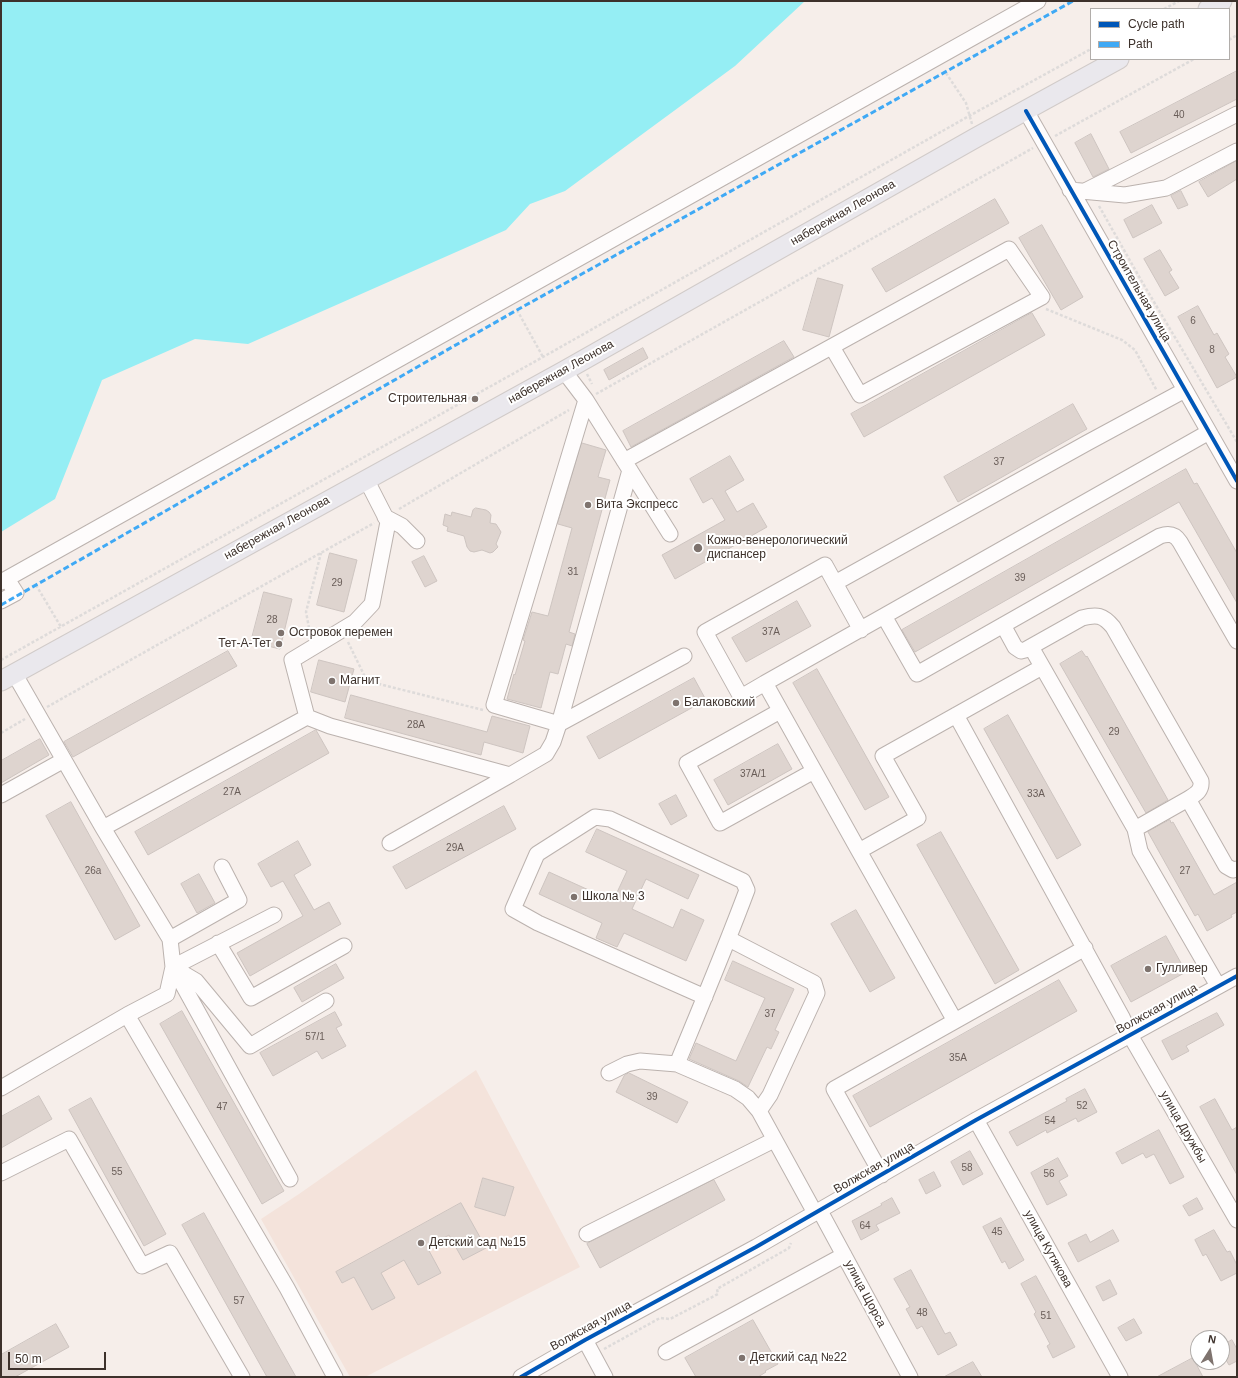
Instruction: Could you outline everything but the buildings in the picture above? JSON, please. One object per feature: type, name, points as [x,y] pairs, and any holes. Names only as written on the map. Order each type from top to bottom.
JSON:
[{"type":"main road","points":[[1210,8],[1222,1]]},
{"type":"main road","name":"набережная Леонова","points":[[7,677],[564,371],[1117,60]]},
{"type":"street","points":[[1,601],[16,593],[4,581],[1038,1]]},
{"type":"street","name":"Строительная улица","points":[[1026,111],[1237,481]]},
{"type":"street","points":[[1088,192],[1237,114]]},
{"type":"street","points":[[1070,190],[1125,195],[1166,188],[1237,151]]},
{"type":"street","points":[[390,843],[546,754],[554,742],[627,465],[832,347],[1009,249],[1042,298],[860,396],[832,347]]},
{"type":"street","points":[[564,371],[586,400],[670,534]]},
{"type":"street","points":[[835,584],[1185,390]]},
{"type":"street","points":[[586,400],[494,705],[559,724],[684,656]]},
{"type":"street","points":[[861,630],[824,565],[705,632],[741,697],[764,683],[861,630],[1209,432]]},
{"type":"street","points":[[307,717],[292,660],[355,622],[372,604],[388,522],[366,479]]},
{"type":"street","points":[[385,517],[402,526],[417,541]]},
{"type":"street","points":[[884,616],[917,674],[1160,536],[1168,534],[1176,537],[1180,542],[1237,641]]},
{"type":"street","points":[[1003,626],[1018,650],[1021,651],[1031,647],[1082,618],[1091,616],[1099,616],[1107,620],[1117,634],[1201,781],[1202,786],[1197,794],[1135,829]]},
{"type":"street","points":[[1031,647],[1135,829],[1140,851],[1218,986]]},
{"type":"street","points":[[859,851],[918,818],[883,756],[1042,667]]},
{"type":"street","points":[[1,1088],[127,1015],[167,994],[173,967],[170,940],[36,713],[7,677]]},
{"type":"street","points":[[764,683],[955,1021]]},
{"type":"street","points":[[780,711],[687,763],[720,824],[814,771]]},
{"type":"street","name":"улица Дружбы","points":[[956,715],[1085,948],[1130,1035],[1237,1220]]},
{"type":"street","points":[[103,828],[307,717],[330,726],[510,775]]},
{"type":"street","points":[[1,795],[64,760]]},
{"type":"street","points":[[1188,799],[1226,866],[1233,870],[1237,869]]},
{"type":"street","points":[[677,1064],[705,997],[729,939],[747,890],[743,881],[610,819],[595,817],[537,854],[513,909],[538,923],[705,997]]},
{"type":"street","points":[[170,940],[239,900],[222,867]]},
{"type":"street","points":[[173,967],[274,915]]},
{"type":"street","points":[[729,939],[814,983],[817,993],[770,1095],[759,1111]]},
{"type":"street","points":[[218,944],[251,998],[344,946]]},
{"type":"street","points":[[882,1175],[834,1089],[1085,948]]},
{"type":"street","points":[[173,967],[196,981],[250,1046],[326,1001]]},
{"type":"street","points":[[173,967],[290,1179]]},
{"type":"street","name":"Волжская улица","points":[[521,1377],[585,1340],[818,1212],[976,1120],[1237,976]]},
{"type":"street","points":[[127,1015],[287,1288],[334,1377]]},
{"type":"street","name":"улица Щорса","points":[[609,1073],[626,1064],[640,1061],[677,1064],[734,1089],[748,1098],[759,1111],[774,1140],[844,1254],[910,1377]]},
{"type":"street","name":"улица Кутякова","points":[[976,1120],[1120,1377]]},
{"type":"street","points":[[1,1173],[69,1139],[142,1266],[170,1253],[242,1377]]},
{"type":"street","points":[[587,1234],[774,1140]]},
{"type":"street","points":[[666,1352],[844,1254]]},
{"type":"street","points":[[585,1340],[605,1377]]},
{"type":"path","points":[[1166,8],[1179,1]]},
{"type":"path","points":[[1,660],[543,357],[969,116],[1090,50]]},
{"type":"path","points":[[1,733],[385,517],[586,400],[1043,142],[1192,60]]},
{"type":"path","points":[[946,73],[966,103]]},
{"type":"path","points":[[1088,192],[1237,442]]},
{"type":"path","points":[[1031,304],[1122,340],[1135,350],[1163,402]]},
{"type":"path","points":[[517,310],[543,357]]},
{"type":"path","points":[[313,648],[306,612],[320,553]]},
{"type":"path","points":[[36,585],[55,618]]},
{"type":"path","points":[[342,630],[367,681],[482,710],[494,705]]},
{"type":"path","points":[[593,1355],[660,1318],[670,1319],[718,1294],[717,1289],[789,1248],[792,1240]]},
{"type":"shaded area","name":"Детский сад №15","points":[[476,1070],[580,1267],[365,1377],[350,1377],[261,1219]]},
{"type":"water","points":[[1,1],[805,1],[735,66],[565,191],[530,204],[506,230],[248,344],[195,339],[102,380],[55,499],[1,532]]},
{"type":"marked path","points":[[1,605],[517,310],[1073,1]]},
{"type":"cycle path","points":[[1026,111],[1237,481]]},
{"type":"cycle path","points":[[521,1377],[585,1340],[756,1247],[976,1120],[1237,976]]},
{"type":"place","name":"Строительная","points":[[475,399]]},
{"type":"place","name":"Вита Экспресс","points":[[588,505]]},
{"type":"place","name":"Кожно-венерологический диспансер","points":[[698,548]]},
{"type":"place","name":"Островок перемен","points":[[281,633]]},
{"type":"place","name":"Тет-А-Тет","points":[[279,644]]},
{"type":"place","name":"Магнит","points":[[332,681]]},
{"type":"place","name":"Балаковский","points":[[676,703]]},
{"type":"place","name":"Школа № 3","points":[[574,897]]},
{"type":"place","name":"Гулливер","points":[[1148,969]]},
{"type":"place","name":"Детский сад №15","points":[[421,1243]]},
{"type":"place","name":"Детский сад №22","points":[[742,1358]]}]
